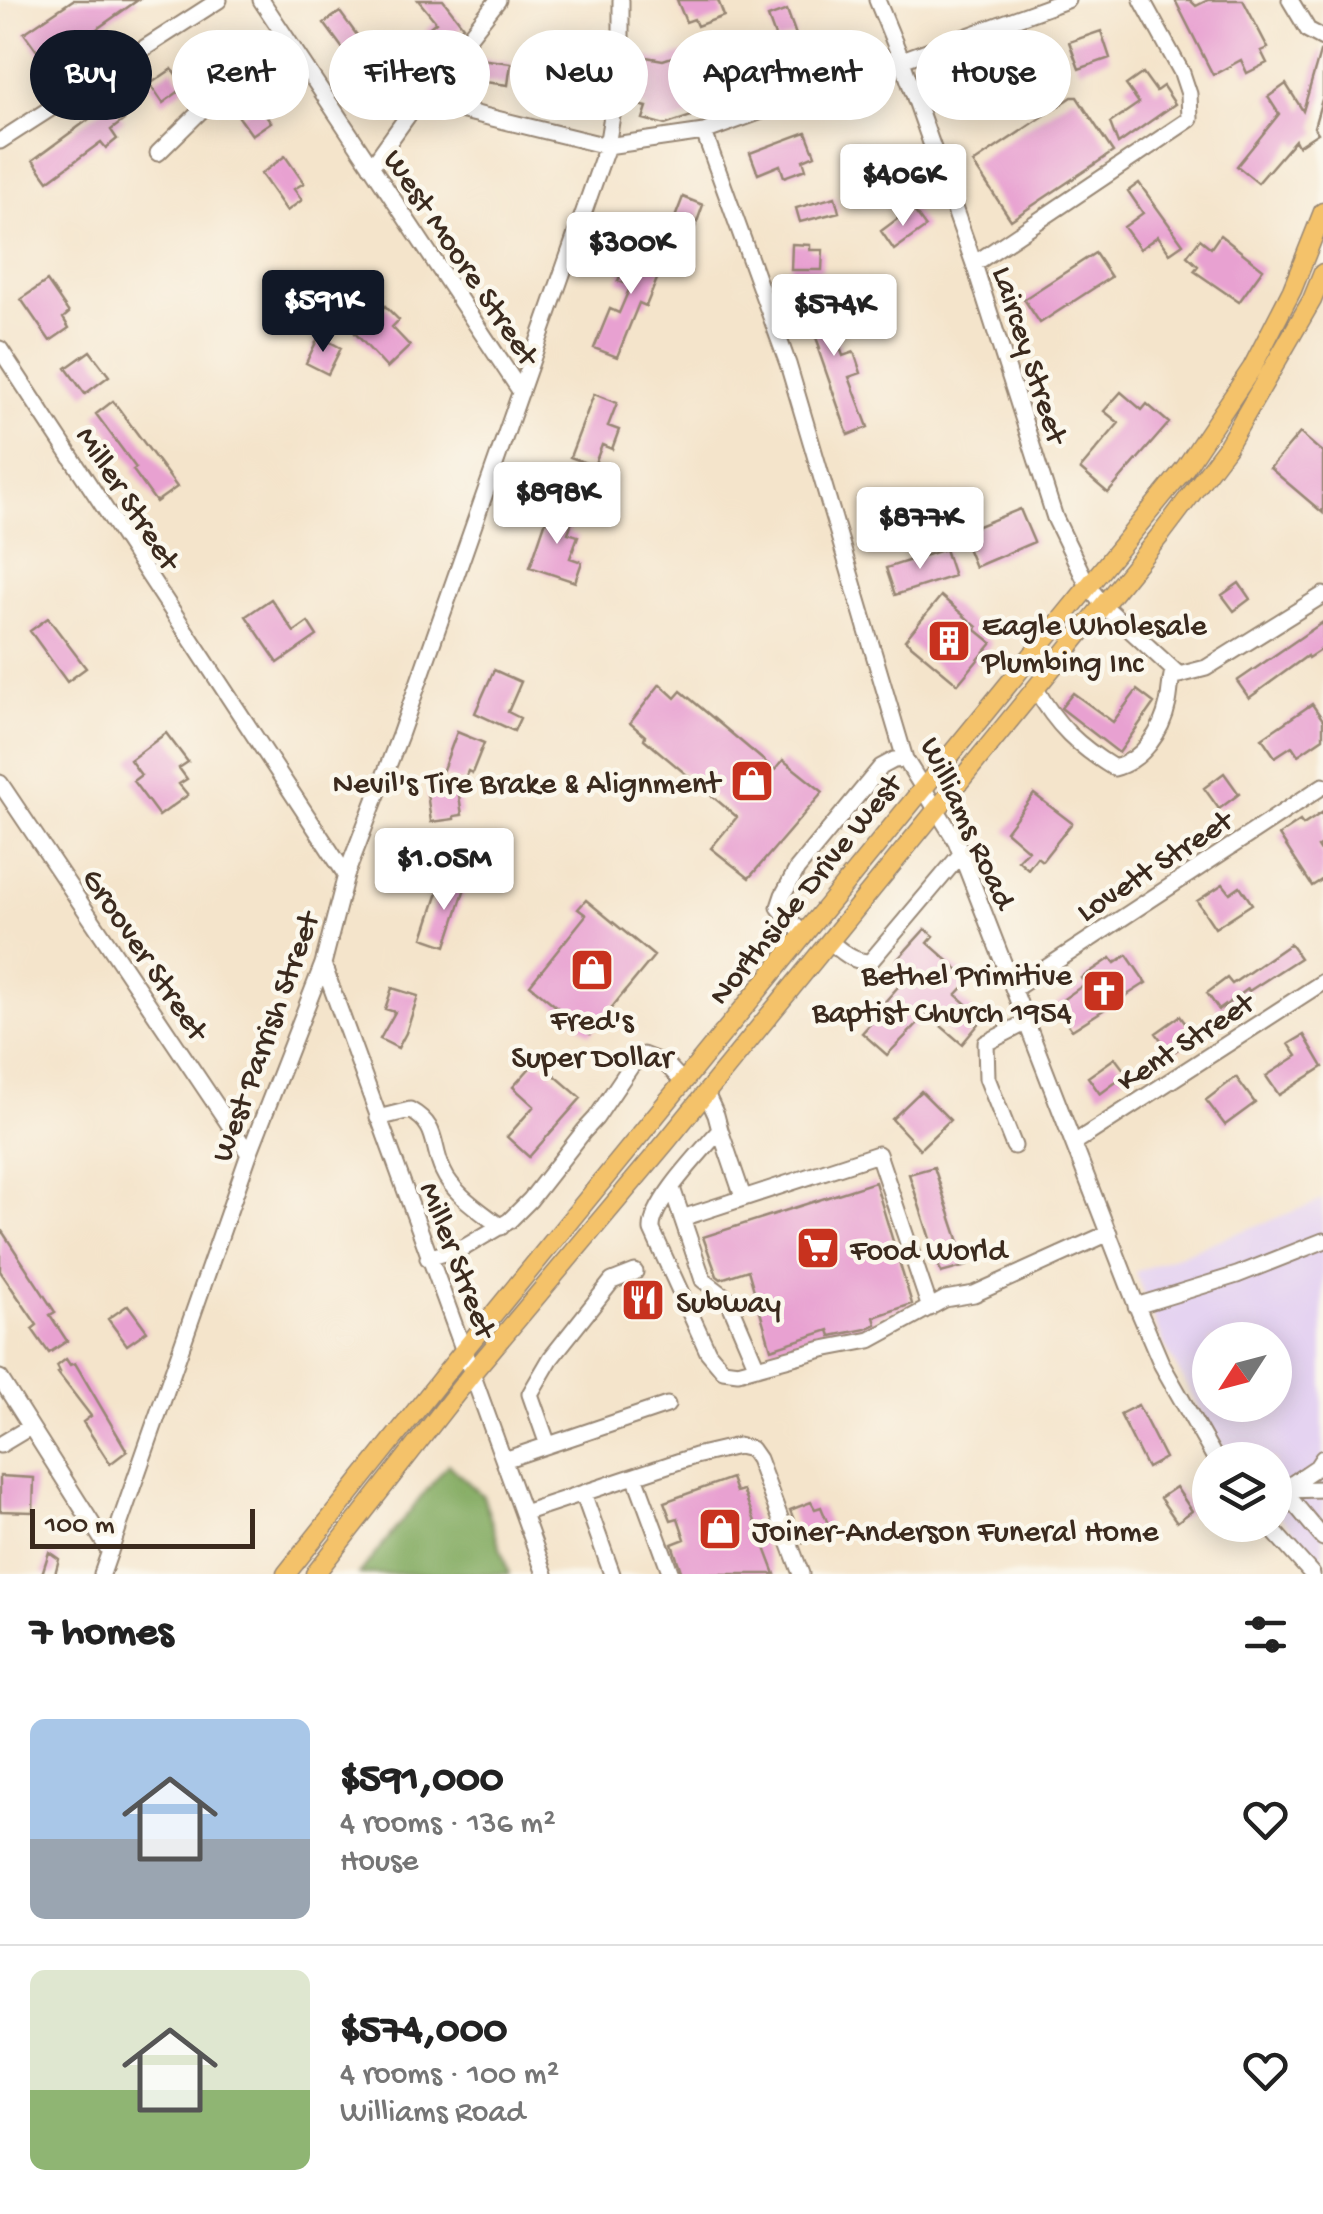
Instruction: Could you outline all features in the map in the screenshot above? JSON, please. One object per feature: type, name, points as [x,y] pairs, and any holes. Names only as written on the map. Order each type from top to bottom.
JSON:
[{"type":"main road","name":"Northside Drive West","points":[[286,1574],[1184,468],[1252,368],[1292,290],[1323,212]]},
{"type":"main road","name":"Northside Drive West","points":[[315,1574],[473,1372],[1104,606],[1227,446],[1312,300],[1323,273]]},
{"type":"street","points":[[0,141],[219,0]]},
{"type":"street","name":"West Moore Street","points":[[262,0],[280,30]]},
{"type":"street","points":[[474,30],[498,0]]},
{"type":"street","name":"West Parrish Street","points":[[102,1574],[249,1154],[324,964],[346,875],[400,735],[607,146],[621,61],[621,0]]},
{"type":"street","name":"Laircey Street","points":[[878,0],[974,264],[1054,518],[1088,586],[1104,606]]},
{"type":"street","points":[[490,117],[607,146],[704,132],[1067,0]]},
{"type":"street","points":[[974,264],[1190,119],[1189,94],[1182,73],[1142,0]]},
{"type":"street","points":[[1290,0],[1308,30],[1323,38]]},
{"type":"street","name":"West Moore Street","points":[[309,74],[520,392]]},
{"type":"street","points":[[158,153],[192,120]]},
{"type":"street","points":[[371,167],[405,120]]},
{"type":"street","name":"Williams Road","points":[[704,132],[788,364],[906,759],[962,854],[1136,1306],[1162,1365],[1206,1442]]},
{"type":"street","name":"Miller Street","points":[[0,350],[346,875]]},
{"type":"street","points":[[1104,606],[1179,676],[1206,668],[1323,595]]},
{"type":"street","points":[[1036,689],[1044,706],[1068,735],[1114,768],[1134,761],[1154,738],[1166,712],[1173,671]]},
{"type":"street","points":[[804,936],[779,907],[797,869],[881,767],[906,759]]},
{"type":"street","name":"Groover Street","points":[[0,783],[249,1154]]},
{"type":"street","name":"Lovett Street","points":[[1014,989],[1323,786]]},
{"type":"street","points":[[829,941],[850,957],[870,962],[962,854]]},
{"type":"street","name":"Miller Street","points":[[324,964],[545,1574]]},
{"type":"street","name":"Kent Street","points":[[1074,1143],[1323,982]]},
{"type":"street","points":[[1014,1146],[987,1078],[986,1043],[1027,1022]]},
{"type":"street","points":[[428,1258],[466,1247],[501,1227],[530,1200],[643,1055],[666,1064],[683,1082]]},
{"type":"street","points":[[706,1093],[743,1198]]},
{"type":"street","points":[[378,1118],[410,1110],[423,1118],[443,1172],[460,1194],[501,1227]]},
{"type":"street","points":[[720,1130],[651,1220],[652,1230],[708,1352],[723,1370],[738,1372],[870,1340],[945,1300],[974,1294],[1109,1233]]},
{"type":"street","points":[[682,1218],[878,1154],[930,1308]]},
{"type":"street","points":[[672,1188],[703,1280],[728,1299],[757,1367]]},
{"type":"street","points":[[1136,1306],[1236,1276],[1323,1241]]},
{"type":"street","points":[[548,1445],[530,1394],[535,1383],[612,1281],[635,1272]]},
{"type":"street","points":[[0,1378],[110,1552]]},
{"type":"street","points":[[504,1460],[667,1405]]},
{"type":"street","points":[[0,1445],[30,1427]]},
{"type":"street","points":[[523,1513],[695,1456],[738,1446],[751,1449],[758,1459],[801,1574]]},
{"type":"street","points":[[1292,1484],[1317,1468],[1323,1458]]},
{"type":"street","points":[[635,1476],[670,1574]]},
{"type":"street","points":[[1292,1492],[1323,1489]]},
{"type":"street","points":[[584,1493],[612,1574]]},
{"type":"street","points":[[1292,1507],[1323,1538]]},
{"type":"street","points":[[1283,1542],[1312,1574]]},
{"type":"shaded area","points":[[1323,1200],[1323,1563],[1292,1529],[1292,1442],[1219,1442],[1207,1422],[1292,1422],[1292,1322],[1192,1322],[1192,1396],[1165,1346],[1135,1272]]},
{"type":"green space","points":[[448,1464],[483,1496],[509,1574],[359,1574]]},
{"type":"building","points":[[73,0],[138,0],[95,30],[30,30],[30,41],[24,33]]},
{"type":"building","points":[[418,0],[443,0],[463,26],[458,30],[426,30],[436,22]]},
{"type":"building","points":[[677,0],[718,0],[724,16],[697,26],[694,19],[686,22]]},
{"type":"building","points":[[1175,0],[1190,0],[1196,6],[1208,0],[1243,0],[1268,48],[1261,51],[1267,63],[1247,73],[1241,60],[1213,75]]},
{"type":"building","points":[[787,10],[794,30],[773,30],[768,17]]},
{"type":"building","points":[[340,12],[353,30],[329,30],[324,23]]},
{"type":"building","points":[[1101,31],[1110,58],[1079,69],[1071,41]]},
{"type":"building","points":[[1320,52],[1323,96],[1314,127],[1318,133],[1298,146],[1295,140],[1258,183],[1237,166],[1279,114],[1268,97],[1286,84],[1303,111]]},
{"type":"building","points":[[648,57],[668,58],[668,120],[680,120],[665,125],[647,120]]},
{"type":"building","points":[[490,60],[510,63],[508,85],[490,83]]},
{"type":"building","points":[[172,69],[172,96],[163,103],[152,83]]},
{"type":"building","points":[[1143,73],[1156,91],[1163,86],[1175,104],[1118,144],[1110,123],[1139,103],[1126,85]]},
{"type":"building","points":[[1077,97],[1113,152],[1011,220],[973,163],[1038,120],[1071,120],[1071,98]]},
{"type":"building","points":[[88,120],[124,120],[111,130],[117,139],[106,148],[101,142],[48,181],[33,160]]},
{"type":"building","points":[[241,120],[270,120],[271,122],[252,135]]},
{"type":"building","points":[[806,132],[815,155],[803,160],[806,169],[784,177],[780,165],[758,174],[750,153]]},
{"type":"building","points":[[285,156],[304,183],[294,189],[302,200],[287,211],[261,174]]},
{"type":"building","points":[[1139,183],[1183,244],[1170,253],[1158,236],[1140,249],[1124,227],[1143,213],[1128,191]]},
{"type":"building","points":[[683,197],[703,205],[692,236],[671,228]]},
{"type":"building","points":[[835,197],[839,212],[800,222],[796,208]]},
{"type":"building","points":[[912,208],[926,227],[894,250],[881,231]]},
{"type":"building","points":[[1220,235],[1263,269],[1239,302],[1194,271],[1198,266],[1187,256],[1200,239],[1211,248]]},
{"type":"building","points":[[633,244],[666,257],[646,306],[639,303],[617,357],[594,348],[610,309],[619,313],[631,285],[618,281]]},
{"type":"building","points":[[792,244],[823,250],[822,270],[791,270]]},
{"type":"building","points":[[1095,253],[1111,277],[1040,323],[1024,299]]},
{"type":"building","points":[[47,281],[69,313],[63,318],[69,328],[50,341],[21,299]]},
{"type":"building","points":[[818,282],[843,356],[854,352],[861,373],[849,377],[868,427],[848,435],[798,290]]},
{"type":"building","points":[[385,306],[399,320],[392,327],[410,346],[387,368],[355,333]]},
{"type":"building","points":[[319,336],[341,348],[328,374],[306,363]]},
{"type":"building","points":[[90,351],[109,376],[85,394],[66,368]]},
{"type":"building","points":[[1121,392],[1142,410],[1147,404],[1169,423],[1108,493],[1080,469],[1119,423],[1104,411]]},
{"type":"building","points":[[594,394],[617,403],[608,426],[619,430],[612,449],[602,445],[594,466],[570,457]]},
{"type":"building","points":[[113,401],[177,487],[156,502],[96,414]]},
{"type":"building","points":[[1300,433],[1323,453],[1323,513],[1270,468]]},
{"type":"building","points":[[550,508],[574,516],[568,533],[578,536],[570,558],[582,562],[575,582],[530,567]]},
{"type":"building","points":[[1020,509],[1034,542],[975,567],[961,533]]},
{"type":"building","points":[[945,549],[954,576],[895,595],[886,568]]},
{"type":"building","points":[[1239,583],[1250,599],[1234,611],[1222,595]]},
{"type":"building","name":"Eagle Wholesale Plumbing Inc","points":[[941,596],[992,643],[958,684],[905,640]]},
{"type":"building","points":[[271,599],[294,632],[308,622],[317,636],[278,663],[246,616]]},
{"type":"building","points":[[48,618],[86,668],[67,682],[30,631]]},
{"type":"building","points":[[1323,622],[1323,648],[1249,698],[1237,681]]},
{"type":"building","points":[[494,670],[521,682],[508,712],[520,718],[514,731],[475,713]]},
{"type":"building","name":"Nevil's Tire Brake & Alignment","points":[[660,684],[675,698],[681,691],[775,770],[783,760],[823,792],[749,878],[711,848],[737,817],[630,723]]},
{"type":"building","points":[[1137,690],[1154,703],[1119,753],[1061,708],[1073,693],[1113,722]]},
{"type":"building","points":[[1312,704],[1323,720],[1323,738],[1298,755],[1292,746],[1275,757],[1262,738]]},
{"type":"building","points":[[457,732],[484,743],[472,773],[468,771],[463,783],[441,775]]},
{"type":"building","points":[[166,733],[188,762],[179,768],[187,779],[179,784],[188,795],[159,816],[133,781],[141,775],[130,760]]},
{"type":"building","points":[[1224,773],[1239,794],[1219,809],[1204,788]]},
{"type":"building","points":[[458,789],[462,815],[431,822],[427,793]]},
{"type":"building","points":[[1034,794],[1072,823],[1042,861],[1037,857],[1028,869],[1018,860],[1028,850],[1006,831]]},
{"type":"building","points":[[1323,812],[1323,844],[1318,847],[1323,855],[1323,879],[1312,886],[1279,835]]},
{"type":"building","points":[[442,880],[465,888],[446,946],[423,938]]},
{"type":"building","points":[[1223,884],[1230,893],[1240,886],[1252,904],[1215,928],[1197,901]]},
{"type":"building","name":"Fred's Super Dollar","points":[[586,900],[654,956],[590,1034],[530,985],[586,915],[578,909]]},
{"type":"building","points":[[925,929],[934,936],[928,943],[970,980],[956,995],[983,1019],[962,1044],[927,1014],[887,1055],[862,1033],[911,972],[897,960]]},
{"type":"building","points":[[1290,944],[1300,958],[1219,1010],[1207,993],[1227,978],[1232,984]]},
{"type":"building","name":"Bethel Primitive Baptist Church 1954","points":[[1127,955],[1146,983],[1072,1030],[1055,1005],[1085,984],[1081,978],[1111,958],[1115,963]]},
{"type":"building","points":[[392,988],[418,996],[398,1048],[380,1039],[395,1012],[385,1009]]},
{"type":"building","points":[[1180,1016],[1195,1037],[1171,1054],[1156,1033]]},
{"type":"building","points":[[1304,1035],[1323,1067],[1279,1095],[1266,1076],[1297,1056],[1289,1044]]},
{"type":"building","points":[[1115,1058],[1127,1074],[1100,1094],[1088,1077]]},
{"type":"building","points":[[537,1060],[581,1098],[529,1157],[507,1137],[534,1106],[513,1087]]},
{"type":"building","points":[[1236,1077],[1255,1103],[1225,1125],[1206,1100]]},
{"type":"building","points":[[921,1091],[950,1120],[920,1149],[892,1119]]},
{"type":"building","points":[[934,1167],[967,1266],[941,1273],[909,1174]]},
{"type":"building","name":"Food World","points":[[875,1182],[912,1304],[874,1317],[876,1324],[866,1329],[831,1336],[829,1330],[771,1349],[748,1270],[721,1279],[703,1237]]},
{"type":"building","points":[[0,1228],[55,1312],[50,1315],[67,1341],[49,1353],[32,1329],[37,1325],[0,1271]]},
{"type":"building","name":"Subway","points":[[650,1287],[657,1304],[636,1312],[630,1296]]},
{"type":"building","points":[[128,1305],[147,1331],[127,1345],[108,1319]]},
{"type":"building","points":[[66,1359],[70,1365],[75,1363],[127,1451],[110,1464],[83,1422],[91,1416],[58,1373],[57,1366]]},
{"type":"building","points":[[1138,1405],[1165,1458],[1147,1468],[1120,1414]]},
{"type":"building","points":[[0,1476],[34,1478],[33,1512],[0,1511]]},
{"type":"building","name":"Joiner-Anderson Funeral Home","points":[[731,1478],[736,1492],[743,1490],[775,1574],[682,1574],[672,1544],[685,1539],[678,1518],[671,1520],[664,1502]]},
{"type":"building","points":[[1176,1487],[1192,1511],[1177,1522],[1160,1498]]},
{"type":"building","points":[[811,1502],[815,1509],[821,1507],[829,1526],[822,1529],[823,1535],[803,1543],[790,1510]]},
{"type":"building","points":[[49,1552],[59,1559],[55,1574],[42,1574]]},
{"type":"place","name":"Eagle Wholesale Plumbing Inc","points":[[949,641]]},
{"type":"place","name":"Nevil's Tire Brake & Alignment","points":[[752,781]]},
{"type":"place","name":"Fred's Super Dollar","points":[[592,970]]},
{"type":"place","name":"Bethel Primitive Baptist Church 1954","points":[[1104,991]]},
{"type":"place","name":"Food World","points":[[818,1248]]},
{"type":"place","name":"Subway","points":[[643,1300]]},
{"type":"place","name":"Joiner-Anderson Funeral Home","points":[[720,1529]]}]
